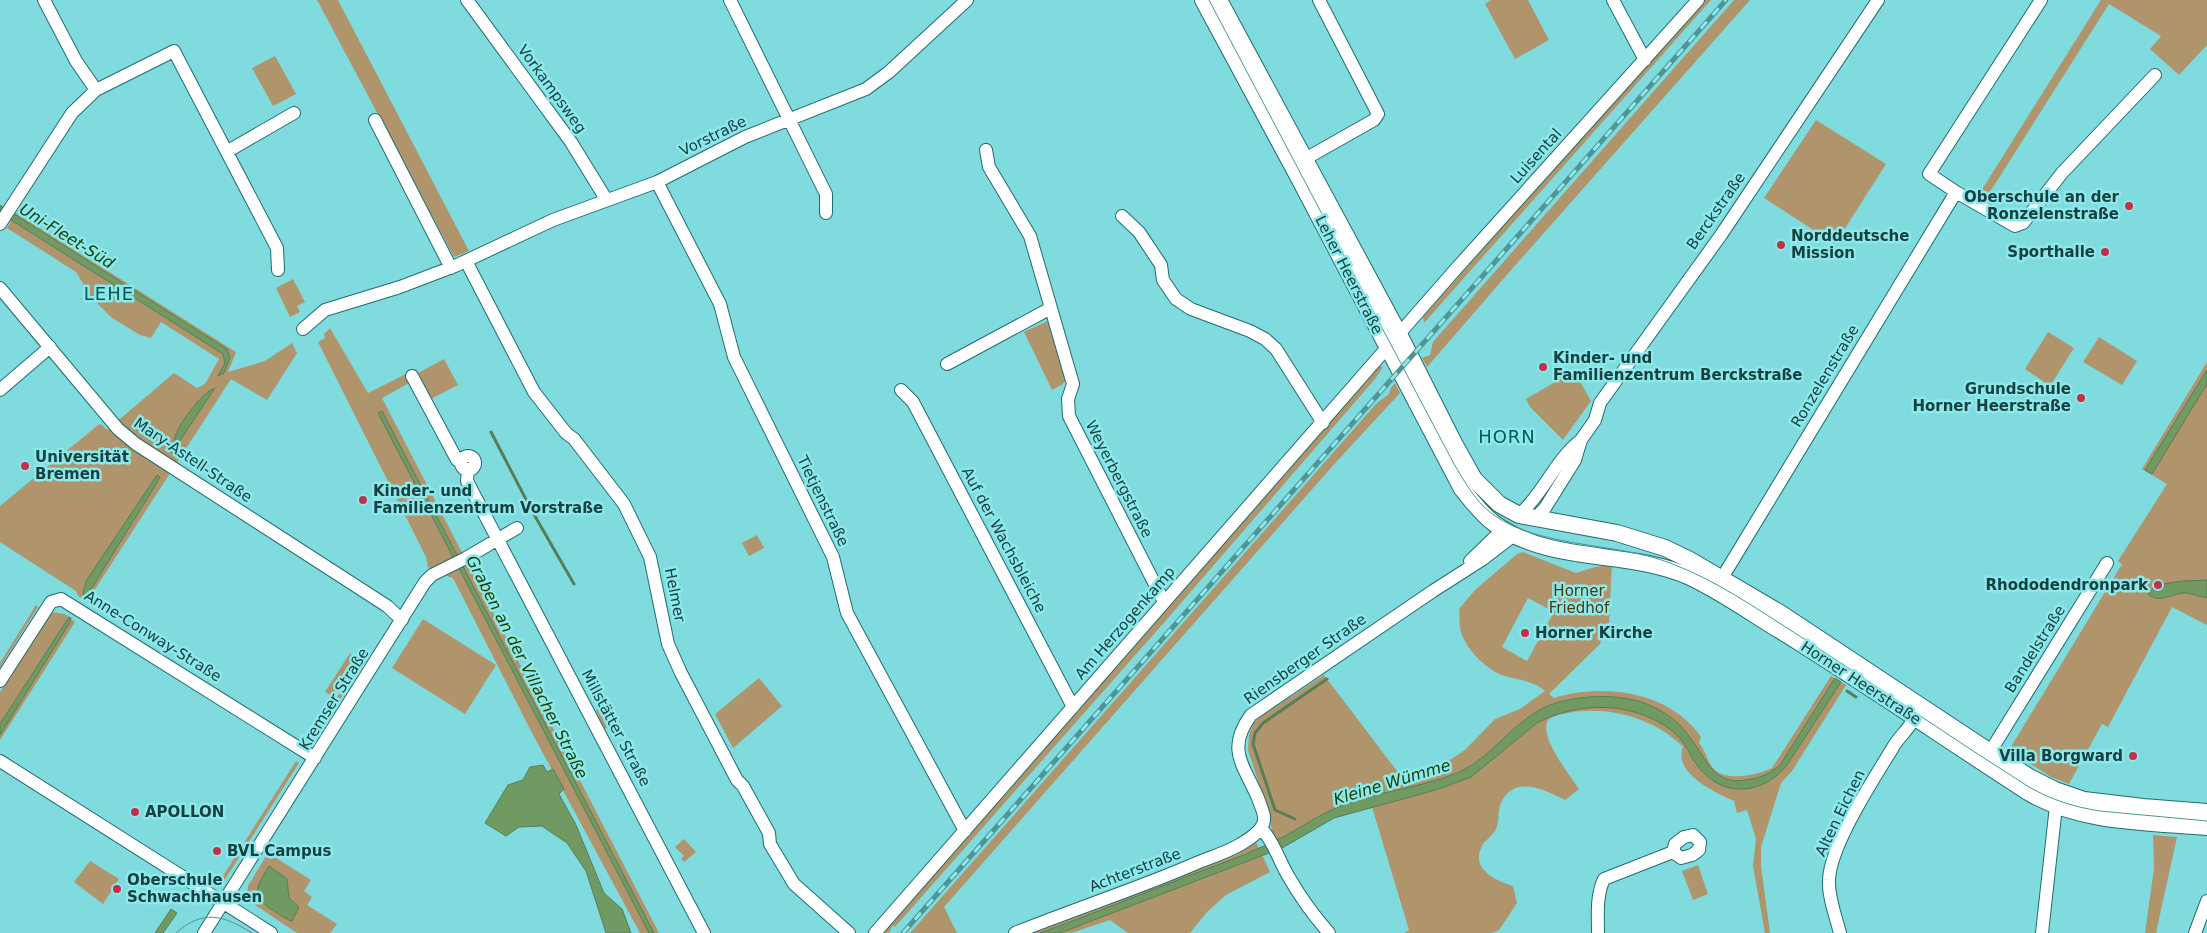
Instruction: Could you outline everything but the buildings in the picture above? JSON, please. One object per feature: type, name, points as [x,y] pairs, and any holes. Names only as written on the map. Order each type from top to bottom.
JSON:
[{"type":"main road","name":"Leher Heerstraße","points":[[1203,0],[1462,489],[1477,508],[1508,532]]},
{"type":"main road","name":"Leher Heerstraße","points":[[1219,0],[1399,334],[1438,414],[1474,479],[1499,504],[1527,517]]},
{"type":"main road","name":"Horner Heerstraße","points":[[1527,517],[1635,538],[1665,548],[1722,578],[1780,614],[2042,784],[2084,800],[2143,808],[2207,812]]},
{"type":"main road","points":[[1508,532],[1527,517]]},
{"type":"main road","name":"Horner Heerstraße","points":[[1508,532],[1550,548],[1649,562],[1691,577],[1811,650],[2028,792],[2056,806],[2082,814],[2207,827]]},
{"type":"street","points":[[44,0],[76,61],[96,90]]},
{"type":"street","name":"Vorkampsweg","points":[[467,0],[571,142],[606,199]]},
{"type":"street","points":[[730,0],[826,194],[826,213]]},
{"type":"street","name":"Vorstraße","points":[[303,328],[325,310],[400,287],[451,268],[553,220],[606,199],[657,182],[745,137],[866,89],[890,72],[967,0]]},
{"type":"street","points":[[1305,160],[1374,120],[1378,114],[1318,0]]},
{"type":"street","points":[[1613,0],[1645,60]]},
{"type":"street","name":"Luisental","points":[[1399,334],[1698,0]]},
{"type":"street","name":"Berckstraße","points":[[1527,517],[1544,508],[1575,460],[1581,440],[1595,420],[1600,402],[1721,235],[1878,0]]},
{"type":"street","points":[[2041,0],[1929,174],[1956,192],[2006,223],[2015,226],[2023,223],[2062,173],[2155,75]]},
{"type":"street","points":[[1,223],[72,113],[96,90],[174,51],[277,248],[278,270]]},
{"type":"street","points":[[228,152],[294,113]]},
{"type":"street","points":[[375,120],[451,268]]},
{"type":"street","name":"Weyerbergstraße","points":[[986,150],[989,167],[1030,236],[1073,384],[1068,398],[1069,416],[1164,602]]},
{"type":"street","name":"Tietjenstraße","points":[[657,182],[720,304],[734,357],[833,558],[847,613],[965,831]]},
{"type":"street","name":"Ronzelenstraße","points":[[1722,578],[1956,192]]},
{"type":"street","points":[[1122,216],[1139,232],[1161,265],[1164,280],[1176,299],[1191,309],[1250,331],[1265,339],[1276,349],[1323,423]]},
{"type":"street","name":"Helmer","points":[[466,261],[534,392],[566,433],[574,439],[624,504],[650,557],[668,644],[681,673],[737,780],[743,786],[769,833],[770,844],[794,884],[849,933]]},
{"type":"street","name":"Mary-Astell-Straße","points":[[0,288],[118,429],[136,444],[388,606],[402,620]]},
{"type":"street","points":[[947,364],[1051,308]]},
{"type":"street","name":"Am Herzogenkamp","points":[[875,933],[1399,334]]},
{"type":"street","points":[[0,390],[50,348]]},
{"type":"street","name":"Millstätter Straße","points":[[412,376],[457,460],[464,466],[466,481],[704,933]]},
{"type":"street","name":"Auf der Wachsbleiche","points":[[901,390],[913,402],[1073,707]]},
{"type":"street","name":"Kremser Straße","points":[[204,933],[432,575],[466,558],[517,528]]},
{"type":"street","name":"Riensberger Straße","points":[[1329,933],[1311,911],[1289,878],[1277,852],[1265,833],[1262,808],[1239,754],[1237,743],[1242,728],[1251,715],[1433,590],[1483,559],[1508,532]]},
{"type":"street","name":"Bandelstraße","points":[[1990,752],[2107,563]]},
{"type":"street","name":"Anne-Conway-Straße","points":[[0,681],[50,602],[61,599],[193,679],[316,758]]},
{"type":"street","name":"Alten Eichen","points":[[1840,933],[1829,882],[1832,859],[1867,791],[1894,746],[1908,730],[1914,718]]},
{"type":"street","points":[[0,761],[271,933]]},
{"type":"street","points":[[2042,933],[2056,806]]},
{"type":"street","name":"Achterstraße","points":[[1015,933],[1146,885],[1265,833]]},
{"type":"street","points":[[1598,933],[1598,902],[1600,888],[1604,879],[1673,852]]},
{"type":"street","points":[[2195,933],[2207,901]]},
{"type":"green space","points":[[317,0],[338,0],[469,251],[454,257]]},
{"type":"green space","points":[[1491,0],[1528,0],[1549,40],[1515,59],[1485,4]]},
{"type":"green space","points":[[1702,0],[1711,0],[1424,323],[1423,317]]},
{"type":"green space","points":[[1734,0],[1750,0],[1427,367],[1422,358],[1430,355],[1433,342]]},
{"type":"green space","points":[[2101,0],[2207,0],[2207,45],[2179,75],[2150,49],[2161,36],[2109,4],[1988,195],[1981,191]]},
{"type":"green space","points":[[275,56],[296,94],[273,106],[252,68]]},
{"type":"green space","points":[[1816,120],[1886,164],[1835,244],[1764,198]]},
{"type":"green space","points":[[16,213],[236,352],[228,372],[265,361],[292,343],[297,353],[267,400],[231,379],[88,600],[82,599],[76,591],[0,542],[0,506],[98,425],[101,424],[107,430],[174,373],[197,388],[205,384],[219,359],[161,322],[151,338],[140,335],[112,318],[91,297],[76,272],[7,228]]},
{"type":"green space","points":[[293,279],[305,302],[297,306],[300,312],[290,317],[276,288]]},
{"type":"green space","points":[[1048,321],[1066,379],[1063,384],[1052,390],[1024,332]]},
{"type":"green space","points":[[330,328],[368,393],[416,369],[418,373],[444,359],[458,385],[431,399],[420,377],[382,398],[659,933],[640,933],[531,731],[453,578],[447,576],[440,566],[432,569],[428,567],[426,557],[318,342],[325,338],[324,334]]},
{"type":"green space","points":[[2048,332],[2074,348],[2050,386],[2025,369]]},
{"type":"green space","points":[[2099,337],[2137,361],[2122,385],[2083,362]]},
{"type":"green space","name":"Rhododendronpark","points":[[2207,362],[2207,625],[2172,607],[2108,727],[2102,724],[2069,784],[2051,777],[2009,750],[2122,564],[2118,561],[2167,484],[2142,469]]},
{"type":"green space","points":[[1380,366],[1383,367],[1375,379],[1168,618],[895,927],[893,925],[889,933],[879,933],[1373,370]]},
{"type":"green space","points":[[1574,371],[1591,401],[1563,440],[1530,407],[1526,399]]},
{"type":"green space","points":[[1395,383],[1400,393],[1337,461],[944,907],[957,933],[910,933],[1376,404],[1389,394]]},
{"type":"green space","points":[[757,535],[764,548],[749,556],[742,543]]},
{"type":"green space","name":"Horner Friedhof","points":[[1523,552],[1576,573],[1595,567],[1612,565],[1609,622],[1600,644],[1549,694],[1554,698],[1573,693],[1614,692],[1654,700],[1672,709],[1688,722],[1701,737],[1699,743],[1712,767],[1724,775],[1750,775],[1772,768],[1831,676],[1846,685],[1792,771],[1781,783],[1761,847],[1761,866],[1770,933],[1765,933],[1753,866],[1756,839],[1747,810],[1737,813],[1734,801],[1706,787],[1689,773],[1684,765],[1683,747],[1671,737],[1643,721],[1611,712],[1579,711],[1556,716],[1547,722],[1546,729],[1552,747],[1579,789],[1565,800],[1539,789],[1522,787],[1514,789],[1507,794],[1501,803],[1496,829],[1483,844],[1479,853],[1479,860],[1481,867],[1491,877],[1513,886],[1517,903],[1499,930],[1492,933],[1404,933],[1409,930],[1372,807],[1334,818],[1282,848],[1273,835],[1268,812],[1248,750],[1249,735],[1253,724],[1260,717],[1324,675],[1400,775],[1444,764],[1465,750],[1495,719],[1520,709],[1545,691],[1531,683],[1498,673],[1485,665],[1468,646],[1460,629],[1459,609],[1475,590],[1517,554]],"holes":[[[1528,598],[1554,612],[1527,661],[1502,647]]]},
{"type":"green space","points":[[36,605],[38,607],[0,667],[0,663]]},
{"type":"green space","points":[[51,612],[65,614],[75,622],[0,740],[0,692]]},
{"type":"green space","points":[[423,619],[496,665],[465,714],[392,668]]},
{"type":"green space","points":[[350,653],[356,658],[332,696],[325,692]]},
{"type":"green space","points":[[362,658],[365,660],[339,701],[336,699]]},
{"type":"green space","points":[[759,678],[782,706],[733,748],[715,714]]},
{"type":"green space","points":[[612,703],[620,722],[604,729],[596,710]]},
{"type":"green space","points":[[296,761],[299,763],[224,881],[221,879]]},
{"type":"green space","points":[[2153,835],[2177,837],[2156,933],[2145,933],[2154,868]]},
{"type":"green space","points":[[684,839],[696,852],[684,862],[681,859],[684,856],[675,847]]},
{"type":"green space","points":[[1256,842],[1270,872],[1226,895],[1207,912],[1190,933],[1128,933],[1110,920],[1071,933],[1031,933],[1236,855]]},
{"type":"green space","points":[[268,853],[311,880],[304,891],[312,897],[307,905],[337,924],[330,933],[297,933],[252,903],[247,892],[248,886]]},
{"type":"green space","points":[[90,861],[119,879],[103,904],[74,882]]},
{"type":"green space","points":[[1698,865],[1708,894],[1693,900],[1682,871]]},
{"type":"shaded area","points":[[0,205],[227,349],[230,358],[224,373],[218,376],[225,363],[223,354],[0,213]]},
{"type":"shaded area","points":[[2207,370],[2207,384],[2152,474],[2145,470]]},
{"type":"shaded area","points":[[215,388],[181,439],[174,454],[171,452],[179,428],[204,395]]},
{"type":"shaded area","points":[[382,411],[654,933],[649,933],[378,413]]},
{"type":"shaded area","points":[[157,475],[160,477],[158,481],[86,596],[83,594],[86,581]]},
{"type":"shaded area","points":[[2207,580],[2207,598],[2187,593],[2162,598],[2153,597],[2148,594],[2156,585]]},
{"type":"shaded area","points":[[69,617],[71,618],[69,624],[0,735],[0,724]]},
{"type":"shaded area","points":[[1835,678],[1841,682],[1787,765],[1768,782],[1757,787],[1733,789],[1711,779],[1697,765],[1677,735],[1657,721],[1641,714],[1606,707],[1570,711],[1537,723],[1471,777],[1439,789],[1334,818],[1282,848],[1060,933],[1040,933],[1247,854],[1275,841],[1327,812],[1351,802],[1427,783],[1457,773],[1483,757],[1530,716],[1543,708],[1571,699],[1611,697],[1624,698],[1650,705],[1665,713],[1680,725],[1707,763],[1720,776],[1738,781],[1759,777],[1780,765]]},
{"type":"shaded area","points":[[543,765],[547,772],[553,769],[564,789],[559,794],[576,825],[604,893],[622,909],[631,933],[606,933],[586,871],[567,843],[542,826],[519,827],[506,836],[485,823],[508,785],[523,780],[530,767]]},
{"type":"shaded area","points":[[269,866],[287,879],[289,898],[299,907],[292,921],[264,904],[260,899],[258,894],[259,884]]},
{"type":"shaded area","points":[[171,909],[177,913],[163,933],[155,933]]},
{"type":"waterway","points":[[491,432],[532,511],[574,584]]},
{"type":"waterway","points":[[1295,819],[1275,810],[1253,744],[1255,733],[1263,723],[1327,679]]},
{"type":"waterway","points":[[1847,691],[1856,697]]},
{"type":"tram line","points":[[1209,0],[1454,464],[1484,507],[1502,521],[1524,530],[1547,537],[1648,556],[1670,563],[1704,578],[1767,615],[2029,787],[2046,796],[2072,805],[2100,811],[2207,821]]},
{"type":"tram line","points":[[176,933],[195,920],[213,917],[232,922],[252,933]]},
{"type":"railway","points":[[903,933],[1726,0]]},
{"type":"place","name":"Oberschule an der Ronzelenstraße","points":[[2129,206]]},
{"type":"place","name":"Norddeutsche Mission","points":[[1781,245]]},
{"type":"place","name":"Sporthalle","points":[[2105,252]]},
{"type":"place","name":"Kinder- und Familienzentrum Berckstraße","points":[[1543,367]]},
{"type":"place","name":"Grundschule Horner Heerstraße","points":[[2081,398]]},
{"type":"place","name":"Universität Bremen","points":[[25,466]]},
{"type":"place","name":"Kinder- und Familienzentrum Vorstraße","points":[[363,500]]},
{"type":"place","name":"Rhododendronpark","points":[[2158,585]]},
{"type":"place","name":"Horner Kirche","points":[[1525,633]]},
{"type":"place","name":"Villa Borgward","points":[[2133,756]]},
{"type":"place","name":"APOLLON","points":[[135,812]]},
{"type":"place","name":"BVL Campus","points":[[217,851]]},
{"type":"place","name":"Oberschule Schwachhausen","points":[[117,889]]},
{"type":"district","name":"LEHE","points":[[109,293]]},
{"type":"district","name":"HORN","points":[[1507,436]]},
{"type":"water label","name":"Uni-Fleet-Süd","points":[[67,236]]},
{"type":"water label","name":"Graben an der Villacher Straße","points":[[527,667]]},
{"type":"water label","name":"Kleine Wümme","points":[[1392,782]]}]
